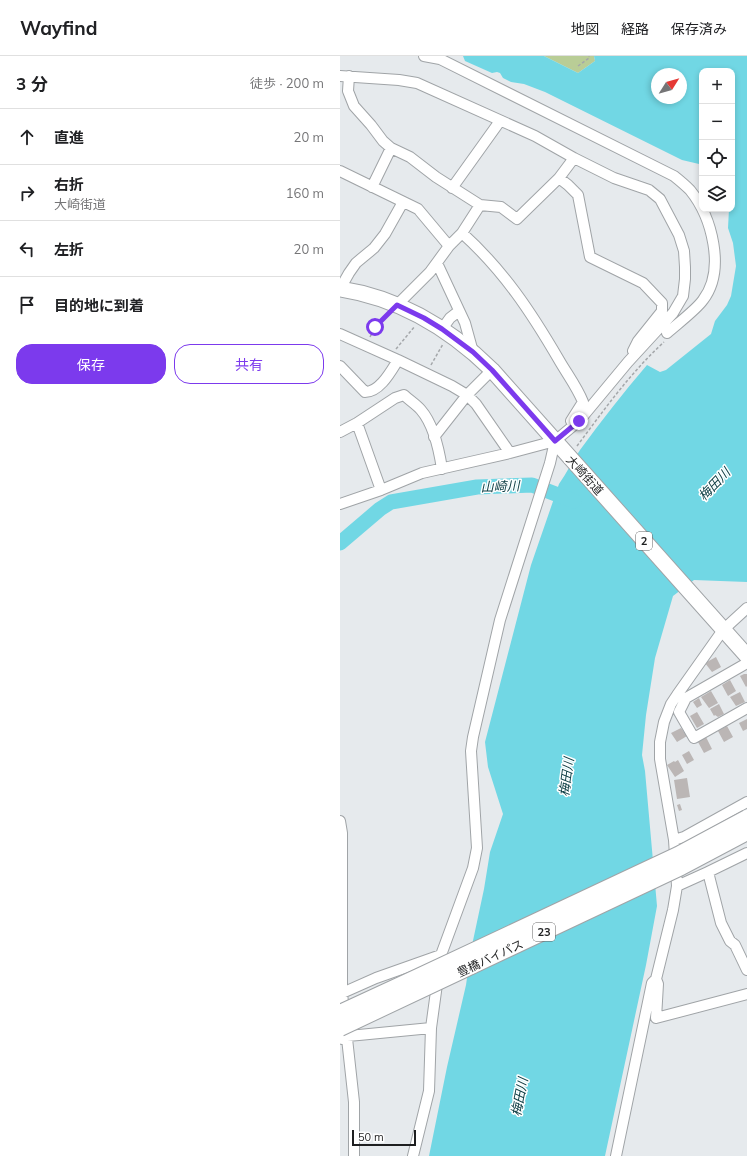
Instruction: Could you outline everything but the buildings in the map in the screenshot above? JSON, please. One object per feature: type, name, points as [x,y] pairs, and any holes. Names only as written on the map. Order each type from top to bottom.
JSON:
[{"type":"highway","name":"豊橋バイパス","points":[[340,1012],[678,855],[747,818]]},
{"type":"highway","name":"豊橋バイパス","points":[[342,1035],[681,867],[747,832]]},
{"type":"main road","name":"大崎街道","points":[[340,290],[352,291],[397,305],[446,331],[473,352],[492,370],[571,454],[721,628],[747,656]]},
{"type":"street","points":[[424,56],[440,59],[674,176],[690,190],[698,202],[707,222],[714,243],[716,262],[713,280],[703,300],[667,333]]},
{"type":"street","points":[[340,504],[382,490],[422,474],[557,440],[579,421],[628,362],[673,313],[683,296],[685,279],[684,251],[679,235],[660,199],[649,190],[614,178],[535,136],[417,83],[399,80],[345,76],[348,91],[354,106],[383,141],[391,148],[410,157],[452,188],[480,205],[501,207],[517,219],[559,178],[574,158]]},
{"type":"street","points":[[452,188],[500,121]]},
{"type":"street","points":[[372,186],[391,148]]},
{"type":"street","points":[[340,170],[418,209],[449,246]]},
{"type":"street","points":[[559,178],[578,195],[590,257],[643,283],[662,303],[662,311],[638,341],[628,362]]},
{"type":"street","points":[[340,290],[356,263],[374,248],[385,234],[403,202]]},
{"type":"street","points":[[397,305],[430,272],[449,246],[462,233],[480,205]]},
{"type":"street","points":[[414,1156],[429,1091],[431,1028],[441,954],[473,868],[477,848],[471,751],[473,737],[500,620],[557,440],[583,402],[577,388],[536,321],[520,298],[480,249],[462,233]]},
{"type":"street","points":[[437,263],[465,323],[473,352]]},
{"type":"street","points":[[446,331],[450,318],[459,311]]},
{"type":"street","points":[[340,334],[394,358],[467,395],[476,404],[510,453]]},
{"type":"street","points":[[340,366],[365,392],[368,392],[383,383],[394,358]]},
{"type":"street","points":[[434,437],[467,395],[492,370]]},
{"type":"street","points":[[383,383],[395,398]]},
{"type":"street","points":[[340,432],[357,423],[395,398],[404,396],[421,410],[430,423],[442,469]]},
{"type":"street","points":[[357,423],[382,490]]},
{"type":"street","points":[[616,1156],[652,983],[656,979],[673,910],[677,886],[674,840],[662,779],[660,759],[660,742],[662,732],[671,704],[721,628],[747,608]]},
{"type":"street","points":[[747,663],[686,698],[680,712],[694,738],[747,708]]},
{"type":"street","points":[[674,840],[684,837],[747,802]]},
{"type":"street","points":[[340,821],[342,833],[342,1035],[354,1102],[354,1156]]},
{"type":"street","points":[[677,886],[747,853]]},
{"type":"street","points":[[708,872],[721,923],[730,941],[735,945],[747,970]]},
{"type":"street","points":[[341,994],[376,978],[441,954]]},
{"type":"street","points":[[656,979],[658,984],[656,1018],[747,994]]},
{"type":"street","points":[[342,1035],[431,1028]]},
{"type":"path","points":[[578,66],[589,58],[589,56]]},
{"type":"path","points":[[365,345],[375,327],[397,305]]},
{"type":"path","points":[[394,358],[403,339],[424,318]]},
{"type":"path","points":[[426,374],[446,331]]},
{"type":"path","points":[[571,454],[618,392],[648,356],[669,336],[667,333]]},
{"type":"green space","points":[[544,56],[594,56],[595,61],[578,73]]},
{"type":"water","name":"梅田川","points":[[463,56],[544,56],[578,73],[595,61],[594,56],[747,56],[747,582],[694,580],[673,596],[655,658],[646,715],[642,755],[645,771],[657,906],[646,965],[605,1156],[429,1156],[447,1067],[466,985],[471,950],[490,852],[503,814],[488,767],[485,742],[531,565],[559,484],[588,439],[647,365],[660,372],[666,370],[711,334],[715,321],[727,305],[731,296],[736,266],[733,243],[728,228],[729,212],[735,212],[735,68],[699,68],[699,164],[682,160],[545,92],[524,84],[511,82],[503,78],[500,73],[492,73],[465,61]]},
{"type":"waterway","name":"山崎川","points":[[340,543],[380,509],[391,502],[477,487],[532,485],[574,501]]},
{"type":"route","points":[[375,327],[397,305],[424,318],[442,329],[459,340],[473,352],[492,370],[555,441],[579,421]]}]
